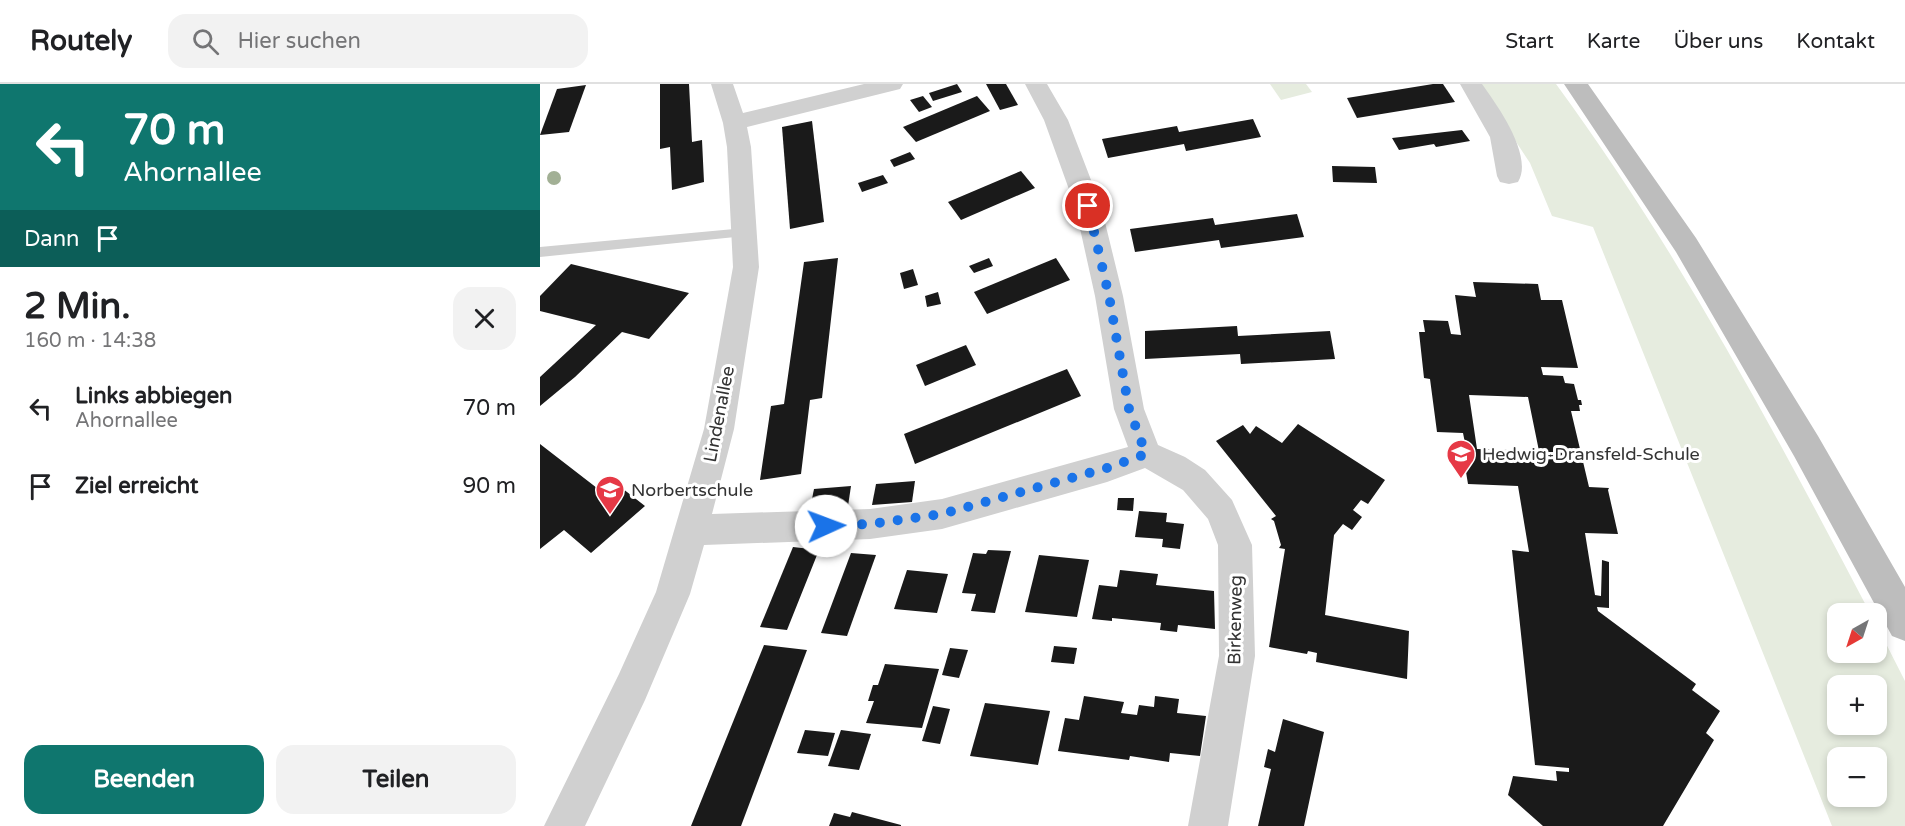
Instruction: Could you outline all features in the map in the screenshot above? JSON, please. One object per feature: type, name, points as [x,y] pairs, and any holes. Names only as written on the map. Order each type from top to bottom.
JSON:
[{"type":"main road","points":[[1576,84],[1692,255],[1806,446],[1905,623]]},
{"type":"street","name":"Lindenallee","points":[[564,826],[632,687],[673,594],[719,429],[746,267],[739,147],[735,123],[722,84]]},
{"type":"street","points":[[735,123],[892,84]]},
{"type":"street","points":[[692,530],[870,524],[942,514],[1107,468],[1146,454],[1129,409],[1109,296],[1088,206],[1056,120],[1036,84]]},
{"type":"street","points":[[1471,84],[1498,124],[1505,141],[1509,176]]},
{"type":"street","name":"Birkenweg","points":[[1146,454],[1174,467],[1194,480],[1220,510],[1235,546],[1237,656],[1208,826]]},
{"type":"lane","points":[[540,252],[745,232]]},
{"type":"shaded area","points":[[1270,84],[1306,84],[1312,92],[1281,100]]},
{"type":"shaded area","points":[[1478,84],[1556,84],[1643,211],[1723,343],[1865,603],[1827,603],[1827,663],[1887,663],[1887,646],[1905,681],[1905,826],[1832,826],[1593,227],[1552,216],[1530,163]]},
{"type":"building","points":[[660,84],[689,84],[692,142],[702,140],[704,182],[672,190],[670,147],[660,149]]},
{"type":"building","points":[[957,84],[962,92],[933,101],[929,93]]},
{"type":"building","points":[[986,84],[1006,84],[1018,105],[1000,110]]},
{"type":"building","points":[[1443,84],[1455,102],[1357,118],[1347,98]]},
{"type":"building","points":[[586,85],[569,132],[540,135],[557,89]]},
{"type":"building","points":[[923,96],[932,107],[919,112],[910,100]]},
{"type":"building","points":[[977,96],[990,111],[916,142],[903,127]]},
{"type":"building","points":[[1253,119],[1261,137],[1186,151],[1184,144],[1108,158],[1102,139],[1177,126],[1179,132]]},
{"type":"building","points":[[812,121],[824,222],[790,229],[782,127]]},
{"type":"building","points":[[1462,130],[1470,141],[1436,147],[1434,144],[1399,150],[1392,138]]},
{"type":"building","points":[[910,152],[915,159],[894,167],[890,160]]},
{"type":"building","points":[[1332,166],[1375,167],[1377,183],[1333,182]]},
{"type":"building","points":[[1021,171],[1035,188],[961,220],[948,202]]},
{"type":"building","points":[[883,175],[888,183],[862,192],[858,183]]},
{"type":"building","points":[[1297,214],[1304,237],[1221,248],[1219,240],[1135,252],[1130,229],[1213,218],[1215,225]]},
{"type":"building","points":[[838,258],[822,398],[810,400],[801,474],[760,480],[771,406],[784,404],[804,262]]},
{"type":"building","points":[[989,258],[993,266],[974,273],[969,266]]},
{"type":"building","points":[[1056,258],[1070,280],[987,314],[974,292]]},
{"type":"building","points":[[571,264],[689,293],[649,339],[622,332],[575,377],[540,406],[540,377],[596,325],[540,311],[540,296]]},
{"type":"building","points":[[913,269],[918,285],[904,289],[900,273]]},
{"type":"building","points":[[1473,282],[1538,284],[1541,300],[1562,300],[1578,368],[1541,367],[1543,375],[1563,376],[1565,383],[1574,384],[1578,400],[1581,400],[1582,405],[1579,405],[1580,411],[1571,411],[1589,487],[1609,488],[1618,534],[1585,533],[1595,595],[1601,596],[1602,560],[1609,562],[1609,608],[1597,607],[1598,611],[1696,684],[1692,690],[1720,711],[1706,733],[1714,740],[1663,826],[1543,826],[1508,795],[1513,776],[1557,781],[1556,771],[1569,772],[1569,768],[1535,765],[1512,550],[1529,552],[1518,486],[1468,484],[1462,448],[1466,448],[1463,433],[1437,432],[1430,379],[1424,378],[1419,332],[1425,332],[1423,320],[1448,321],[1451,334],[1461,335],[1455,295],[1476,297]],"holes":[[[1469,395],[1528,397],[1539,451],[1477,449]]]},
{"type":"building","points":[[938,292],[941,304],[927,307],[925,296]]},
{"type":"building","points":[[1237,326],[1238,336],[1330,331],[1335,359],[1241,364],[1240,354],[1145,359],[1145,331]]},
{"type":"building","points":[[966,345],[976,365],[925,386],[916,365]]},
{"type":"building","points":[[1067,369],[1081,396],[915,464],[904,434]]},
{"type":"building","points":[[1298,424],[1385,480],[1368,504],[1361,500],[1353,510],[1362,517],[1352,530],[1343,524],[1334,535],[1325,615],[1409,631],[1407,679],[1316,662],[1317,653],[1308,651],[1307,654],[1269,647],[1285,549],[1279,548],[1281,545],[1274,521],[1271,519],[1276,516],[1216,441],[1243,425],[1250,434],[1256,426],[1282,443]]},
{"type":"building","points":[[540,444],[606,495],[618,485],[645,506],[591,553],[564,530],[540,549]]},
{"type":"building","points":[[915,481],[912,502],[872,505],[876,484]]},
{"type":"building","points":[[851,486],[848,506],[810,509],[814,489]]},
{"type":"building","points":[[1118,498],[1134,498],[1133,511],[1117,510]]},
{"type":"building","points":[[1139,511],[1167,513],[1166,522],[1184,524],[1180,549],[1162,547],[1163,539],[1135,537]]},
{"type":"building","points":[[793,547],[819,550],[787,630],[760,627]]},
{"type":"building","points":[[988,550],[1011,551],[995,613],[971,611],[976,594],[962,593],[973,553],[986,554]]},
{"type":"building","points":[[851,553],[876,555],[847,636],[821,633]]},
{"type":"building","points":[[1039,555],[1089,560],[1077,617],[1025,612]]},
{"type":"building","points":[[907,570],[948,574],[937,613],[894,609]]},
{"type":"building","points":[[1120,570],[1158,574],[1156,585],[1214,591],[1215,629],[1178,625],[1177,632],[1160,630],[1161,623],[1112,618],[1112,621],[1092,619],[1099,585],[1117,587]]},
{"type":"building","points":[[764,645],[807,650],[741,826],[691,826]]},
{"type":"building","points":[[1054,646],[1077,648],[1074,664],[1051,662]]},
{"type":"building","points":[[950,648],[968,650],[959,678],[942,675]]},
{"type":"building","points":[[885,664],[939,669],[922,728],[866,723],[874,701],[868,701],[873,685],[878,685]]},
{"type":"building","points":[[1084,696],[1124,702],[1121,713],[1137,715],[1139,705],[1154,707],[1155,696],[1179,699],[1177,713],[1206,716],[1200,756],[1170,753],[1169,762],[1130,756],[1129,760],[1058,751],[1065,718],[1079,720]]},
{"type":"building","points":[[985,703],[1050,711],[1038,765],[970,756]]},
{"type":"building","points":[[933,706],[950,709],[940,744],[922,741]]},
{"type":"building","points":[[1283,719],[1324,732],[1304,826],[1258,826],[1271,769],[1264,767],[1268,749],[1275,752]]},
{"type":"building","points":[[805,730],[835,733],[828,756],[797,753]]},
{"type":"building","points":[[841,730],[871,734],[859,770],[828,766]]},
{"type":"building","points":[[852,812],[901,826],[829,826],[834,813],[850,817]]},
{"type":"place","name":"Hedwig-Dransfeld-Schule","points":[[1461,480]]},
{"type":"place","name":"Norbertschule","points":[[610,516]]},
{"type":"route","points":[[826,526],[870,524],[942,514],[1107,468],[1146,454],[1129,409],[1109,296],[1088,206]]}]
